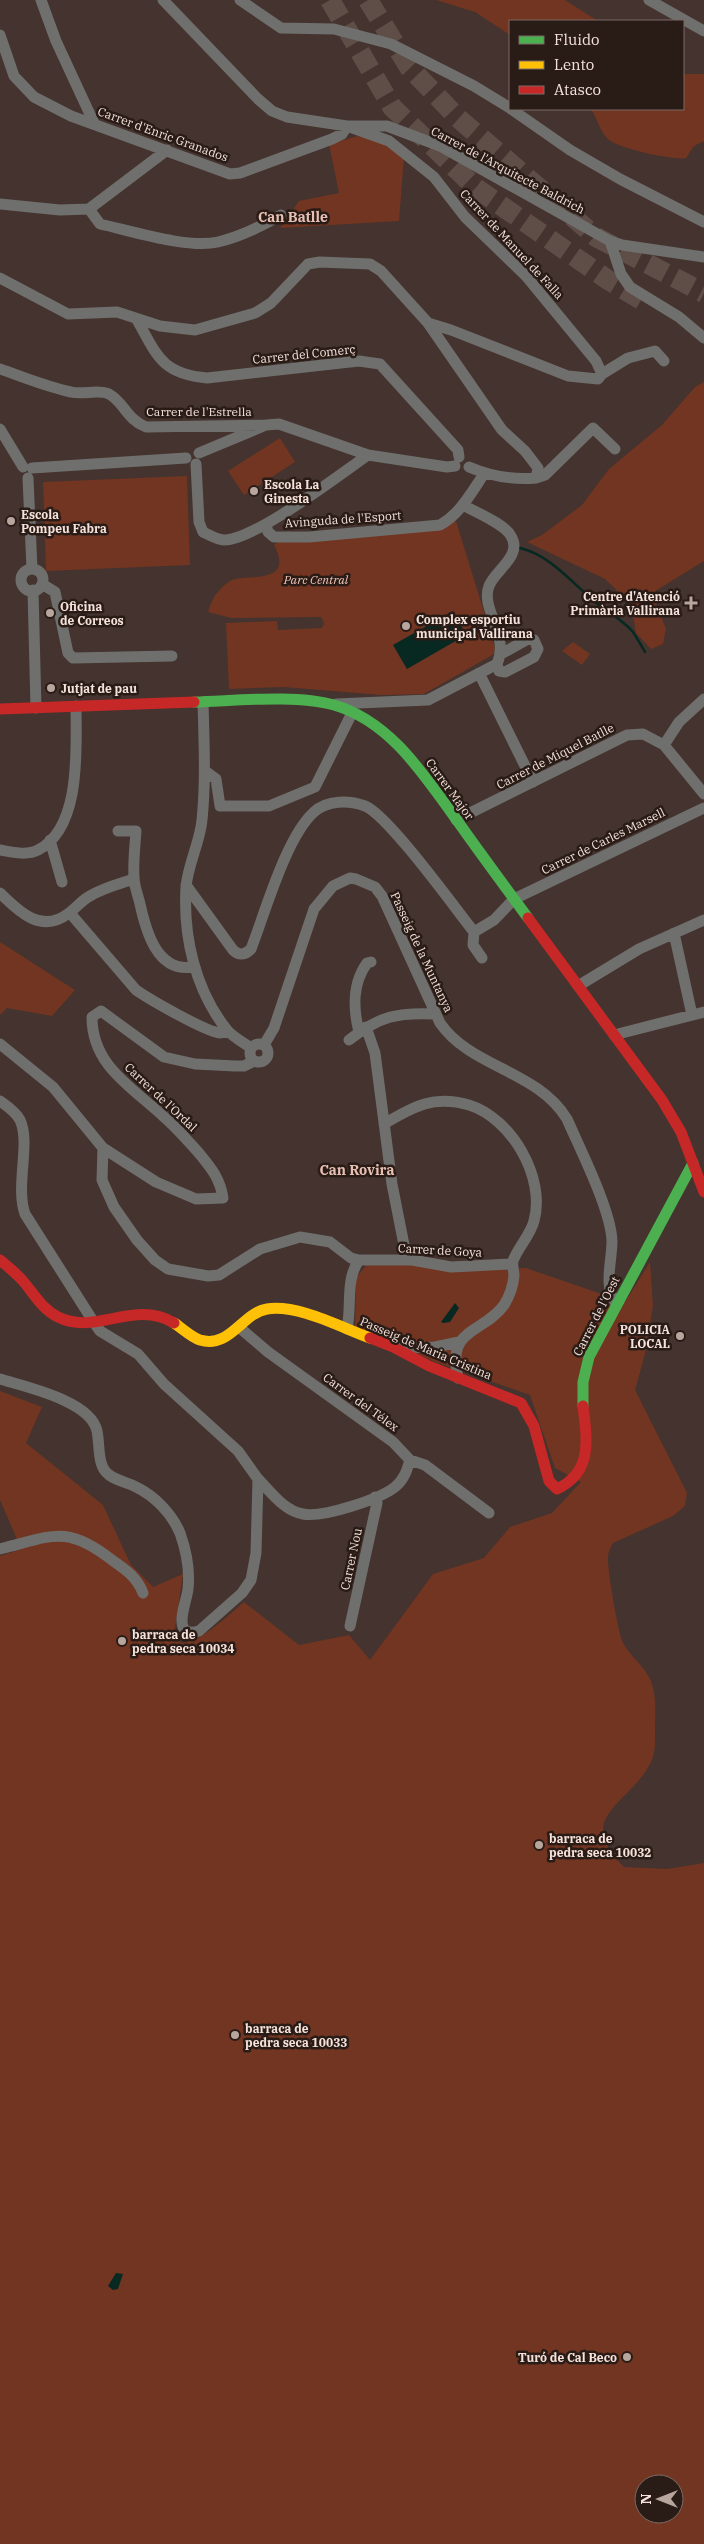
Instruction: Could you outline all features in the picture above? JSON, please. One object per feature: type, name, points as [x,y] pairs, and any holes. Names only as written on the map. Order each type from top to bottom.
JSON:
[{"type":"street","points":[[41,0],[56,41],[94,123]]},
{"type":"street","name":"Carrer de l'Arquitecte Baldrich","points":[[163,0],[258,99],[272,111],[287,117],[347,126],[387,126],[440,146],[610,241],[704,257]]},
{"type":"street","points":[[240,0],[281,28],[334,29],[391,44],[474,86],[509,108]]},
{"type":"street","points":[[648,0],[704,31]]},
{"type":"street","name":"Carrer d'Enric Granados","points":[[0,35],[14,76],[22,87],[52,107],[230,174],[240,173],[332,139],[342,134],[347,126]]},
{"type":"street","points":[[511,110],[570,150],[620,180],[704,222]]},
{"type":"street","name":"Carrer de Manuel de Falla","points":[[347,126],[389,141],[434,177],[465,217],[526,276],[596,361],[602,374]]},
{"type":"street","points":[[0,204],[60,210],[89,209],[167,150]]},
{"type":"street","points":[[89,209],[100,224],[181,242],[216,242],[262,226],[281,215]]},
{"type":"street","points":[[610,241],[621,274],[630,288],[679,317],[704,338]]},
{"type":"street","points":[[0,278],[68,314],[117,312],[181,330],[194,330],[255,312],[271,303],[308,264],[359,262],[370,264],[381,271],[428,324],[502,430],[525,451],[538,468],[536,478]]},
{"type":"street","name":"Carrer del Comerç","points":[[136,318],[164,364],[176,372],[190,376],[207,378],[359,361],[380,364],[458,450],[457,462]]},
{"type":"street","points":[[428,324],[450,330],[568,376],[598,379],[602,374],[628,358],[655,351],[664,361]]},
{"type":"street","name":"Carrer de l'Estrella","points":[[0,369],[69,392],[83,394],[107,393],[114,397],[127,415],[138,424],[146,427],[266,424]]},
{"type":"street","points":[[28,471],[194,458],[266,424],[280,424],[368,455],[448,468],[457,462],[461,471],[469,467],[484,474],[522,479],[545,475],[593,428],[615,449]]},
{"type":"street","points":[[0,429],[28,471],[32,569]]},
{"type":"street","points":[[266,524],[368,455]]},
{"type":"street","name":"Avinguda de l'Esport","points":[[194,458],[199,522],[203,532],[222,541],[241,537],[266,524],[268,532],[274,537],[309,537],[440,525],[450,520],[463,505],[484,474]]},
{"type":"street","points":[[332,704],[359,701],[422,701],[479,673],[500,654],[488,597],[489,585],[508,561],[513,551],[514,542],[507,530],[463,505]]},
{"type":"street","points":[[36,708],[37,587],[40,572],[32,569],[24,572],[21,578],[25,588],[37,587],[56,592],[68,653],[73,658],[172,656]]},
{"type":"street","points":[[479,673],[533,782]]},
{"type":"street","points":[[664,745],[679,722],[704,699]]},
{"type":"street","name":"Carrer Major","points":[[0,709],[281,700],[332,704],[353,711],[384,733],[406,753],[614,1035],[678,1125],[704,1192]]},
{"type":"street","points":[[203,702],[205,771],[202,822],[186,885],[186,924],[193,967],[228,1031],[252,1048]]},
{"type":"street","points":[[0,850],[32,852],[43,847],[65,818],[75,784],[76,706]]},
{"type":"street","points":[[205,771],[216,780],[220,806],[269,806],[315,787],[353,711]]},
{"type":"street","name":"Carrer de Miquel Batlle","points":[[456,820],[627,735],[643,734],[664,745],[704,794]]},
{"type":"street","points":[[186,885],[233,950],[237,954],[245,954],[251,949],[284,861],[304,825],[322,806],[337,802],[366,806],[386,821],[474,932]]},
{"type":"street","name":"Carrer de Carles Marsell","points":[[514,899],[704,808]]},
{"type":"street","points":[[118,831],[136,831],[134,879],[144,925],[151,942],[167,962],[177,968],[193,967]]},
{"type":"street","points":[[50,840],[62,882]]},
{"type":"street","name":"Passeig de la Muntanya","points":[[264,1046],[274,1028],[314,909],[333,886],[350,878],[375,887],[382,896],[446,1032],[456,1042],[539,1088],[562,1112],[609,1220],[612,1242],[609,1287],[616,1304]]},
{"type":"street","points":[[0,894],[38,922],[55,922],[70,913],[90,895],[134,879]]},
{"type":"street","points":[[482,958],[473,945],[472,936],[474,932],[494,920],[514,899]]},
{"type":"street","points":[[70,913],[136,990],[148,999],[205,1027],[220,1033],[228,1031]]},
{"type":"street","points":[[578,986],[639,949],[704,920]]},
{"type":"street","points":[[674,933],[692,1015]]},
{"type":"street","points":[[371,962],[367,963],[361,970],[354,1003],[363,1029],[375,1053],[392,1184],[407,1260]]},
{"type":"street","name":"Carrer de l'Ordal","points":[[103,1148],[156,1182],[188,1196],[196,1199],[223,1198],[221,1183],[181,1133],[162,1115],[124,1085],[110,1069],[97,1043],[92,1025],[92,1017],[96,1012],[101,1011],[111,1017],[151,1050],[164,1057],[195,1064],[235,1066],[244,1066],[254,1061]]},
{"type":"street","points":[[614,1035],[704,1012]]},
{"type":"street","points":[[349,1040],[376,1020],[436,1014]]},
{"type":"street","points":[[0,1044],[53,1087],[103,1148]]},
{"type":"street","points":[[257,1044],[264,1046],[268,1052],[267,1056],[262,1061],[254,1061],[250,1055],[252,1048],[257,1044]]},
{"type":"street","points":[[384,1124],[426,1102],[445,1100],[484,1111],[508,1131],[524,1155],[536,1204],[530,1231],[512,1264],[514,1278],[510,1293],[503,1306],[459,1342],[435,1347],[392,1347]]},
{"type":"street","points":[[0,1101],[17,1115],[22,1127],[21,1194],[26,1214],[93,1322],[100,1330],[138,1354],[164,1384],[238,1451],[258,1479],[289,1509],[303,1514],[315,1514],[375,1497],[392,1489],[401,1481],[410,1460],[425,1465],[489,1513]]},
{"type":"street","name":"Carrer de Goya","points":[[103,1148],[102,1180],[114,1207],[137,1240],[155,1260],[168,1269],[208,1276],[219,1275],[260,1249],[300,1237],[330,1242],[351,1258],[359,1260],[407,1260],[451,1267],[512,1264]]},
{"type":"street","name":"Carrer de l'Oest","points":[[557,1488],[570,1484],[581,1468],[586,1444],[583,1374],[589,1357],[687,1171],[694,1163]]},
{"type":"street","points":[[681,1185],[700,1180]]},
{"type":"street","name":"Passeig de Maria Cristina","points":[[0,1260],[27,1285],[34,1298],[53,1314],[65,1320],[93,1322],[134,1314],[153,1313],[200,1340],[209,1342],[219,1340],[240,1328],[255,1314],[266,1309],[276,1309],[306,1314],[392,1347],[458,1378],[521,1403],[534,1426],[549,1481],[557,1488]]},
{"type":"street","points":[[347,1329],[350,1284],[353,1268],[359,1260]]},
{"type":"street","name":"Carrer del Télex","points":[[240,1328],[268,1352],[393,1442],[410,1460]]},
{"type":"street","points":[[458,1378],[455,1367],[459,1342]]},
{"type":"street","points":[[0,1380],[50,1395],[81,1410],[95,1423],[102,1466],[107,1473],[144,1491],[170,1516],[179,1531],[187,1561],[188,1588],[182,1624],[188,1632],[194,1633],[202,1630],[242,1593],[250,1580],[256,1553],[258,1479]]},
{"type":"street","name":"Carrer Nou","points":[[350,1626],[377,1503],[375,1497]]},
{"type":"street","points":[[0,1548],[59,1536],[84,1540],[128,1572],[139,1583],[143,1593]]},
{"type":"green space","points":[[436,0],[565,0],[596,20],[509,20],[509,34],[475,12]]},
{"type":"green space","points":[[684,74],[704,74],[704,141],[694,146],[686,158],[670,158],[633,150],[613,143],[605,136],[592,110],[684,110]]},
{"type":"green space","points":[[358,136],[380,142],[404,157],[399,221],[280,228],[299,201],[339,193],[329,144]]},
{"type":"green space","points":[[704,382],[704,561],[652,593],[666,629],[663,644],[651,649],[636,633],[631,604],[605,579],[527,542],[542,535],[582,505],[609,469],[662,425],[695,387]]},
{"type":"green space","points":[[280,438],[295,462],[244,495],[228,471]]},
{"type":"green space","points":[[187,476],[190,565],[46,571],[43,482]]},
{"type":"green space","name":"Complex esportiu municipal Vallirana","points":[[456,521],[495,648],[494,654],[424,694],[381,695],[284,687],[229,689],[226,623],[277,621],[278,630],[322,628],[324,623],[321,617],[231,618],[208,612],[216,594],[230,581],[273,573],[278,567],[279,558],[274,545],[278,542],[443,526]]},
{"type":"green space","points":[[573,642],[590,654],[582,665],[562,651]]},
{"type":"green space","points":[[0,942],[75,990],[52,1016],[7,1008],[0,1015]]},
{"type":"green space","points":[[406,1260],[447,1269],[526,1268],[625,1302],[650,1262],[653,1306],[645,1354],[635,1390],[687,1493],[685,1506],[673,1516],[613,1543],[608,1553],[611,1586],[623,1643],[647,1674],[654,1691],[655,1741],[651,1762],[642,1776],[610,1811],[604,1822],[603,1835],[609,1850],[624,1867],[667,1869],[704,1863],[704,2544],[0,2544],[0,1556],[19,1550],[16,1537],[0,1500],[0,1391],[42,1407],[26,1443],[103,1505],[131,1565],[153,1587],[183,1574],[175,1628],[177,1639],[184,1643],[194,1640],[218,1624],[244,1602],[299,1645],[349,1635],[370,1660],[433,1574],[484,1558],[510,1527],[552,1513],[581,1482],[555,1468],[530,1395],[438,1363],[355,1326],[356,1278],[368,1263]]},
{"type":"water","points":[[453,611],[466,635],[407,669],[393,645]]},
{"type":"water","points":[[455,1303],[459,1308],[450,1322],[441,1322]]},
{"type":"water","points":[[116,2273],[123,2274],[118,2289],[113,2290],[108,2286]]},
{"type":"waterway","points":[[520,548],[551,563],[594,601],[624,623],[633,632],[645,652]]},
{"type":"tunnel","points":[[330,0],[392,107],[476,188],[608,280],[648,304]]},
{"type":"tunnel","points":[[368,0],[409,67],[458,118],[596,237],[704,293]]},
{"type":"traffic: fast","points":[[194,702],[265,699],[319,702],[334,705],[355,713],[374,725],[391,739],[421,772],[528,918]]},
{"type":"traffic: fast","points":[[583,1406],[583,1382],[589,1357],[693,1163]]},
{"type":"traffic: slow","points":[[174,1323],[197,1339],[220,1340],[258,1312],[279,1308],[306,1313],[370,1338]]},
{"type":"traffic: jam","points":[[0,709],[194,702]]},
{"type":"traffic: jam","points":[[528,918],[662,1100],[681,1132],[704,1192]]},
{"type":"traffic: jam","points":[[0,1260],[20,1278],[43,1306],[58,1317],[72,1322],[87,1323],[144,1315],[159,1317],[174,1323]]},
{"type":"traffic: jam","points":[[370,1338],[393,1347],[429,1366],[521,1403],[534,1426],[549,1481],[557,1489],[569,1482],[577,1474],[582,1464],[586,1443],[583,1406]]},
{"type":"place","name":"Escola La Ginesta","points":[[254,491]]},
{"type":"place","name":"Escola Pompeu Fabra","points":[[11,521]]},
{"type":"place","name":"Centre d'Atenció Primària Vallirana","points":[[691,603]]},
{"type":"place","name":"Oficina de Correos","points":[[50,613]]},
{"type":"place","name":"Complex esportiu municipal Vallirana","points":[[406,626]]},
{"type":"place","name":"Jutjat de pau","points":[[51,688]]},
{"type":"place","name":"POLICIA LOCAL","points":[[680,1336]]},
{"type":"place","name":"barraca de pedra seca 10034","points":[[122,1641]]},
{"type":"place","name":"barraca de pedra seca 10032","points":[[539,1845]]},
{"type":"place","name":"barraca de pedra seca 10033","points":[[235,2035]]},
{"type":"place","name":"Turó de Cal Beco","points":[[627,2357]]},
{"type":"district","name":"Can Batlle","points":[[293,217]]},
{"type":"district","name":"Can Rovira","points":[[357,1170]]},
{"type":"park label","name":"Parc Central","points":[[316,579]]}]
